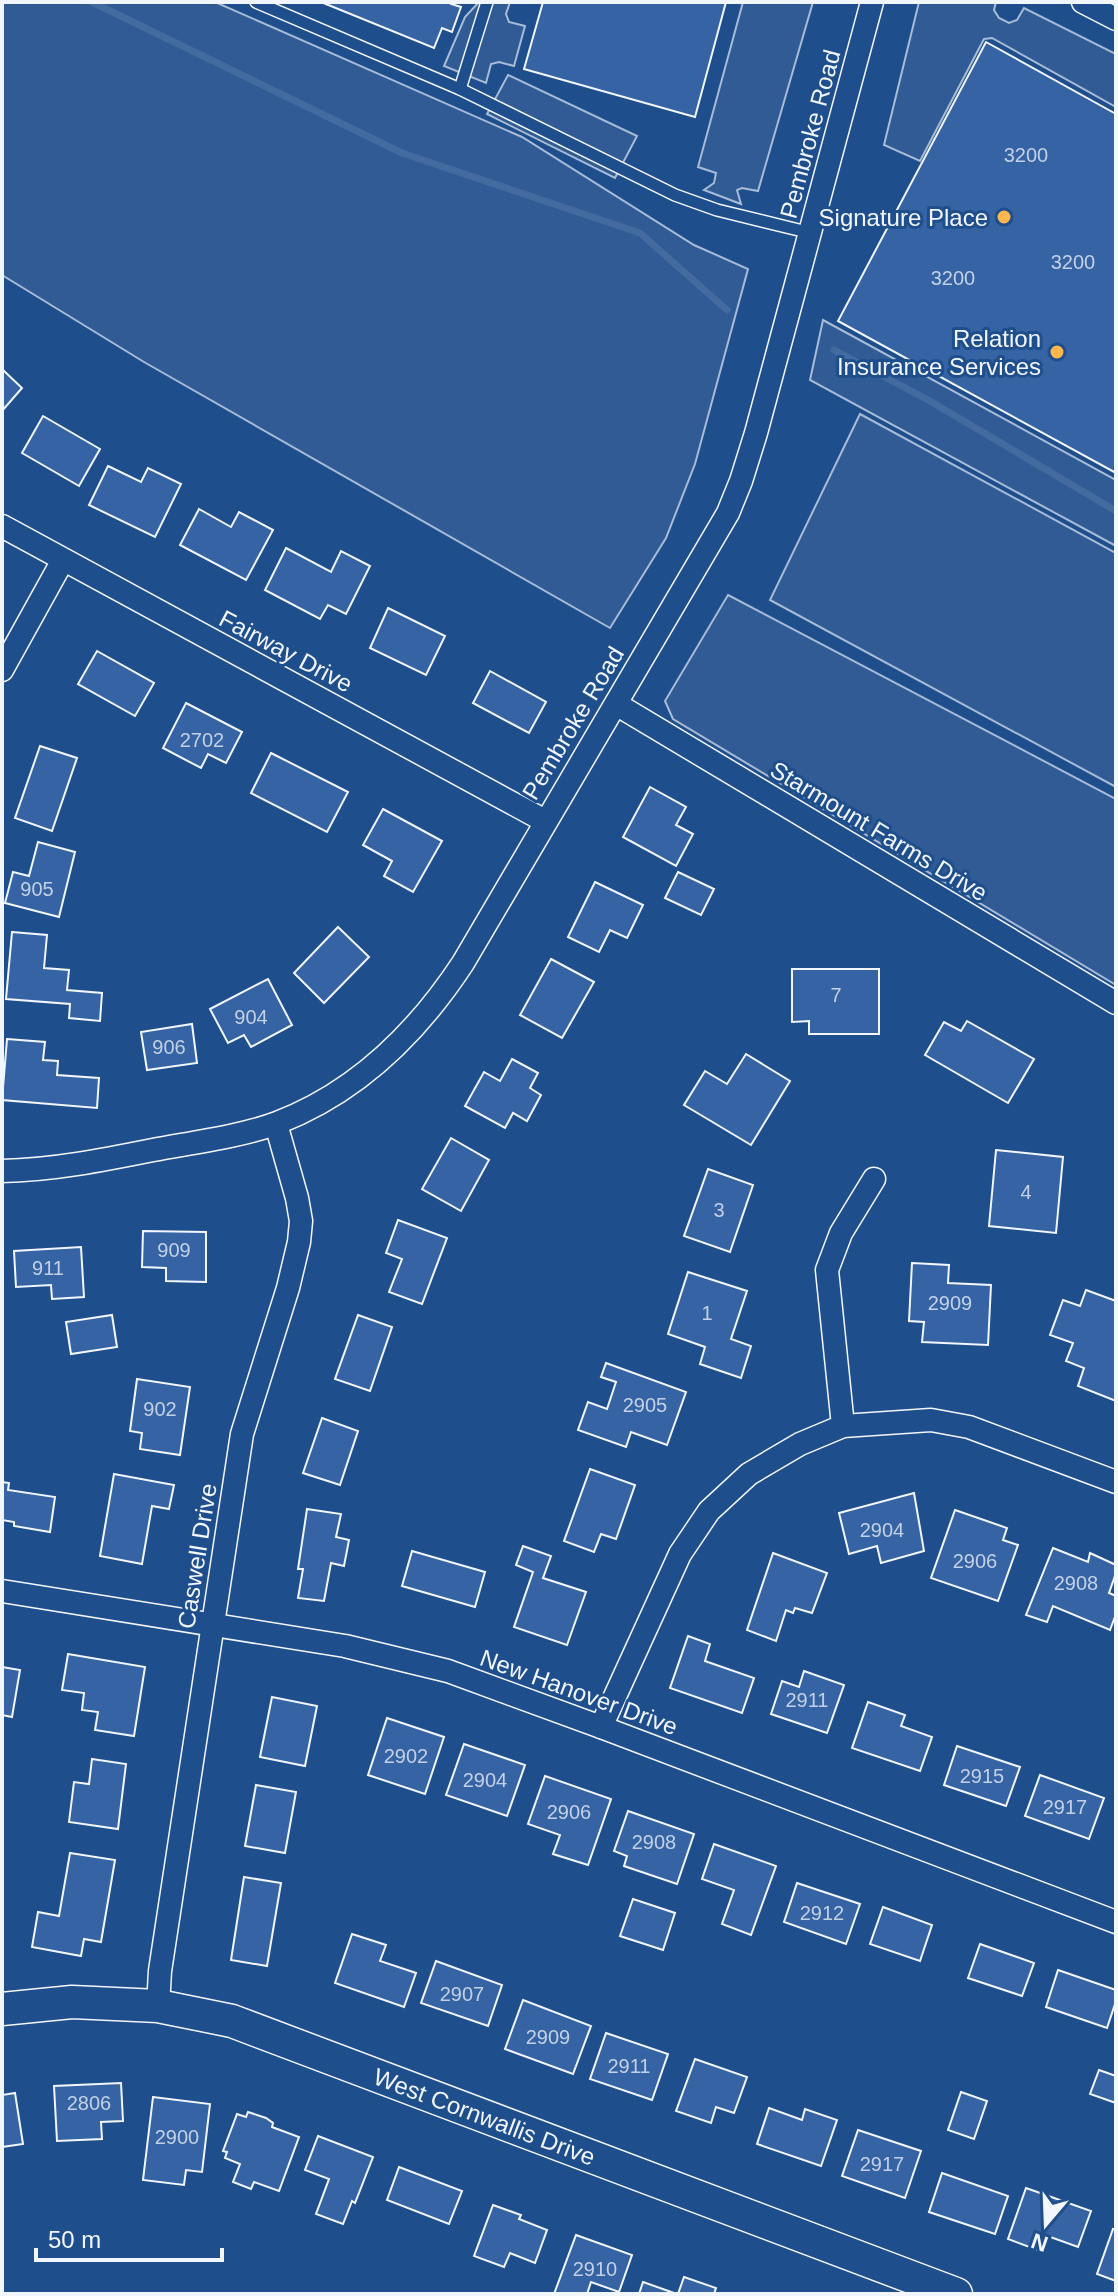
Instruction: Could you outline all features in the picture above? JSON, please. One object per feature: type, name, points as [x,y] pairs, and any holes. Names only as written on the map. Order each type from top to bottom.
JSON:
[{"type":"street","name":"Pembroke Road","points":[[2,1171],[32,1171],[120,1157],[276,1124],[328,1098],[385,1058],[440,998],[732,503],[756,433],[872,2]]},
{"type":"street","points":[[1083,2],[1116,19]]},
{"type":"street","name":"Fairway Drive","points":[[2,526],[545,821]]},
{"type":"street","points":[[2,670],[63,560]]},
{"type":"street","name":"Starmount Farms Drive","points":[[616,704],[1116,1003]]},
{"type":"street","name":"Caswell Drive","points":[[158,2006],[160,1971],[242,1434],[288,1288],[299,1242],[301,1221],[297,1198],[276,1124]]},
{"type":"street","points":[[843,1426],[827,1270],[841,1233],[874,1179]]},
{"type":"street","points":[[601,1727],[680,1554],[709,1511],[749,1474],[800,1444],[843,1426],[931,1420],[969,1427],[1116,1482]]},
{"type":"street","name":"New Hanover Drive","points":[[2,1591],[345,1646],[448,1671],[1116,1922]]},
{"type":"street","name":"West Cornwallis Drive","points":[[2,2009],[72,2002],[158,2006],[232,2021],[956,2294]]},
{"type":"lane","points":[[256,2],[460,89],[675,195],[717,210],[811,233]]},
{"type":"lane","points":[[460,89],[487,2]]},
{"type":"shaded area","points":[[2,2],[215,2],[522,137],[694,245],[748,269],[695,464],[666,538],[610,628],[144,362],[2,275]]},
{"type":"shaded area","points":[[479,2],[510,2],[506,14],[509,22],[525,26],[514,66],[499,62],[491,64],[486,83],[444,66],[465,17]]},
{"type":"shaded area","points":[[743,2],[813,2],[758,191],[737,190],[741,204],[704,190],[714,183],[716,173],[698,167]]},
{"type":"shaded area","points":[[919,2],[996,2],[994,10],[999,18],[1009,23],[1017,20],[1024,8],[1116,54],[1116,107],[992,38],[984,39],[920,161],[884,145]]},
{"type":"shaded area","points":[[508,75],[637,136],[615,178],[487,114]]},
{"type":"shaded area","points":[[823,320],[1116,480],[1116,546],[810,380]]},
{"type":"shaded area","points":[[860,414],[1116,553],[1116,787],[770,600]]},
{"type":"shaded area","points":[[728,595],[1116,799],[1116,985],[673,719],[665,701]]},
{"type":"building","points":[[321,2],[452,2],[461,7],[452,32],[442,28],[434,48]]},
{"type":"building","points":[[543,2],[726,2],[695,117],[524,69]]},
{"type":"building","name":"Signature Place","points":[[986,42],[1116,114],[1116,473],[838,321]]},
{"type":"building","points":[[2,369],[22,388],[2,411]]},
{"type":"building","points":[[43,416],[100,449],[79,486],[22,453]]},
{"type":"building","points":[[108,466],[141,482],[148,468],[181,484],[155,537],[89,505]]},
{"type":"building","points":[[199,509],[231,527],[239,512],[273,530],[246,580],[180,545]]},
{"type":"building","points":[[286,548],[331,572],[341,551],[370,566],[346,614],[328,605],[320,619],[265,590]]},
{"type":"building","points":[[388,608],[445,636],[426,675],[370,648]]},
{"type":"building","points":[[97,651],[154,683],[135,716],[78,684]]},
{"type":"building","points":[[490,671],[546,702],[529,733],[473,703]]},
{"type":"building","points":[[186,703],[242,732],[226,763],[208,754],[201,768],[163,748]]},
{"type":"building","points":[[40,746],[77,758],[52,831],[15,818]]},
{"type":"building","points":[[271,753],[348,792],[327,832],[251,793]]},
{"type":"building","points":[[650,787],[686,807],[676,825],[693,834],[676,866],[623,837]]},
{"type":"building","points":[[383,809],[442,841],[413,892],[384,876],[392,861],[363,845]]},
{"type":"building","points":[[38,842],[75,852],[59,917],[5,903],[13,872],[29,876]]},
{"type":"building","points":[[678,872],[714,889],[701,915],[665,898]]},
{"type":"building","points":[[595,882],[643,905],[627,938],[610,930],[599,952],[568,937]]},
{"type":"building","points":[[338,927],[369,957],[324,1003],[294,973]]},
{"type":"building","points":[[12,932],[47,935],[44,968],[69,970],[67,990],[102,993],[100,1021],[69,1018],[70,1004],[6,999]]},
{"type":"building","points":[[551,959],[594,982],[562,1038],[520,1015]]},
{"type":"building","points":[[792,969],[879,969],[879,1034],[809,1034],[809,1021],[792,1022]]},
{"type":"building","points":[[268,979],[292,1025],[251,1047],[244,1035],[228,1043],[210,1009]]},
{"type":"building","points":[[967,1021],[1034,1059],[1008,1103],[925,1055],[944,1022],[961,1031]]},
{"type":"building","points":[[192,1024],[197,1063],[147,1070],[141,1032]]},
{"type":"building","points":[[7,1039],[45,1042],[43,1060],[58,1061],[57,1075],[99,1078],[97,1108],[2,1100]]},
{"type":"building","points":[[746,1054],[790,1081],[751,1145],[684,1105],[705,1071],[727,1084]]},
{"type":"building","points":[[512,1059],[538,1073],[530,1088],[541,1095],[527,1121],[513,1113],[505,1128],[465,1106],[484,1072],[500,1081]]},
{"type":"building","points":[[451,1138],[489,1160],[461,1211],[422,1189]]},
{"type":"building","points":[[996,1150],[1063,1157],[1056,1233],[989,1226]]},
{"type":"building","points":[[708,1169],[753,1185],[730,1252],[684,1236]]},
{"type":"building","points":[[398,1220],[447,1238],[422,1304],[389,1292],[402,1259],[386,1253]]},
{"type":"building","points":[[143,1231],[206,1232],[206,1282],[166,1281],[166,1268],[142,1267]]},
{"type":"building","points":[[81,1247],[84,1297],[52,1299],[51,1285],[16,1287],[14,1251]]},
{"type":"building","points":[[912,1263],[949,1265],[948,1283],[991,1285],[988,1345],[922,1342],[924,1322],[909,1321]]},
{"type":"building","points":[[688,1272],[747,1291],[731,1339],[751,1346],[741,1378],[700,1364],[705,1347],[668,1334]]},
{"type":"building","points":[[1086,1290],[1116,1301],[1116,1401],[1078,1386],[1084,1368],[1066,1361],[1073,1343],[1050,1335],[1063,1300],[1080,1306]]},
{"type":"building","points":[[112,1315],[117,1347],[71,1354],[66,1322]]},
{"type":"building","points":[[358,1315],[392,1327],[370,1391],[335,1379]]},
{"type":"building","points":[[606,1363],[686,1392],[667,1445],[631,1432],[626,1447],[578,1430],[588,1402],[607,1409],[616,1382],[601,1377]]},
{"type":"building","points":[[137,1379],[190,1387],[180,1455],[140,1449],[142,1433],[130,1431]]},
{"type":"building","points":[[322,1418],[358,1431],[340,1485],[303,1473]]},
{"type":"building","points":[[590,1469],[635,1485],[616,1539],[601,1534],[594,1552],[564,1541]]},
{"type":"building","points":[[114,1474],[174,1485],[169,1509],[152,1506],[142,1564],[100,1556]]},
{"type":"building","points":[[2,1482],[9,1483],[8,1490],[55,1497],[50,1532],[14,1526],[14,1522],[2,1520]]},
{"type":"building","points":[[914,1493],[924,1551],[881,1563],[877,1546],[849,1554],[839,1513]]},
{"type":"building","points":[[307,1509],[341,1514],[336,1537],[349,1540],[344,1566],[331,1563],[324,1601],[298,1598],[303,1569],[298,1569]]},
{"type":"building","points":[[955,1510],[1007,1528],[1003,1540],[1018,1545],[998,1601],[931,1578]]},
{"type":"building","points":[[523,1546],[551,1556],[543,1578],[586,1592],[567,1645],[514,1627],[533,1572],[516,1565]]},
{"type":"building","points":[[1053,1548],[1088,1562],[1090,1553],[1116,1565],[1109,1593],[1116,1596],[1116,1614],[1110,1630],[1053,1606],[1047,1622],[1026,1615]]},
{"type":"building","points":[[412,1551],[485,1572],[475,1607],[402,1586]]},
{"type":"building","points":[[773,1553],[827,1573],[812,1613],[795,1608],[793,1613],[786,1610],[776,1641],[747,1630]]},
{"type":"building","points":[[688,1636],[710,1644],[705,1661],[754,1678],[742,1713],[670,1688]]},
{"type":"building","points":[[68,1654],[145,1667],[134,1736],[95,1730],[98,1712],[82,1710],[84,1693],[62,1690]]},
{"type":"building","points":[[2,1667],[20,1670],[12,1717],[2,1715]]},
{"type":"building","points":[[804,1671],[844,1685],[827,1733],[771,1714],[782,1681],[799,1687]]},
{"type":"building","points":[[272,1697],[317,1706],[305,1766],[260,1757]]},
{"type":"building","points":[[868,1702],[905,1715],[901,1726],[932,1737],[920,1771],[852,1748]]},
{"type":"building","points":[[387,1718],[444,1737],[425,1794],[368,1775]]},
{"type":"building","points":[[464,1744],[525,1765],[507,1816],[446,1795]]},
{"type":"building","points":[[957,1746],[1020,1767],[1006,1806],[944,1785]]},
{"type":"building","points":[[92,1759],[126,1764],[118,1829],[69,1822],[74,1782],[89,1784]]},
{"type":"building","points":[[1040,1775],[1104,1798],[1089,1839],[1025,1816]]},
{"type":"building","points":[[545,1776],[611,1799],[588,1865],[553,1854],[560,1835],[528,1824]]},
{"type":"building","points":[[256,1785],[296,1792],[285,1853],[245,1846]]},
{"type":"building","points":[[628,1811],[694,1834],[677,1884],[624,1866],[627,1856],[614,1851]]},
{"type":"building","points":[[714,1844],[776,1866],[751,1935],[722,1924],[734,1890],[702,1879]]},
{"type":"building","points":[[70,1853],[115,1860],[101,1942],[84,1939],[81,1956],[32,1947],[38,1912],[59,1916]]},
{"type":"building","points":[[244,1877],[281,1883],[267,1966],[231,1960]]},
{"type":"building","points":[[797,1883],[860,1904],[846,1944],[784,1922]]},
{"type":"building","points":[[633,1899],[675,1913],[663,1950],[620,1936]]},
{"type":"building","points":[[883,1907],[932,1925],[920,1961],[870,1944]]},
{"type":"building","points":[[352,1934],[386,1945],[380,1961],[416,1973],[404,2007],[335,1983]]},
{"type":"building","points":[[980,1944],[1034,1963],[1022,1996],[968,1978]]},
{"type":"building","points":[[436,1961],[502,1985],[488,2026],[421,2003]]},
{"type":"building","points":[[1058,1970],[1116,1990],[1116,2001],[1107,2028],[1046,2007]]},
{"type":"building","points":[[523,2000],[591,2026],[573,2074],[505,2049]]},
{"type":"building","points":[[606,2033],[668,2054],[652,2100],[590,2079]]},
{"type":"building","points":[[695,2059],[747,2077],[734,2113],[716,2107],[711,2123],[676,2111]]},
{"type":"building","points":[[1099,2070],[1116,2076],[1116,2103],[1090,2094]]},
{"type":"building","points":[[121,2083],[123,2121],[101,2122],[102,2139],[57,2141],[54,2086]]},
{"type":"building","points":[[961,2092],[987,2101],[974,2139],[948,2130]]},
{"type":"building","points":[[15,2093],[23,2144],[2,2147],[2,2095]]},
{"type":"building","points":[[153,2097],[210,2104],[202,2172],[186,2170],[184,2185],[143,2180]]},
{"type":"building","points":[[769,2108],[802,2120],[805,2109],[837,2120],[821,2166],[757,2144]]},
{"type":"building","points":[[248,2112],[266,2118],[273,2123],[272,2127],[299,2137],[279,2191],[254,2182],[251,2189],[233,2182],[240,2164],[225,2158],[227,2152],[223,2151],[237,2114],[246,2117]]},
{"type":"building","points":[[858,2130],[921,2151],[905,2198],[842,2176]]},
{"type":"building","points":[[318,2136],[373,2157],[343,2224],[316,2214],[329,2179],[305,2170]]},
{"type":"building","points":[[399,2167],[462,2191],[449,2224],[387,2200]]},
{"type":"building","points":[[942,2173],[1008,2196],[995,2234],[929,2212]]},
{"type":"building","points":[[1026,2188],[1091,2211],[1078,2247],[1045,2235],[1040,2251],[1008,2239]]},
{"type":"building","points":[[493,2205],[521,2215],[519,2219],[547,2230],[535,2263],[510,2253],[504,2267],[474,2256]]},
{"type":"building","points":[[1113,2229],[1116,2230],[1116,2281],[1097,2274]]},
{"type":"building","points":[[576,2235],[632,2255],[619,2292],[591,2282],[587,2294],[554,2294]]},
{"type":"building","points":[[684,2277],[716,2288],[714,2294],[678,2294]]},
{"type":"building","points":[[643,2282],[677,2294],[639,2294]]},
{"type":"waterway","points":[[92,2],[402,153],[640,233],[727,310]]},
{"type":"waterway","points":[[834,350],[930,401],[1116,511]]},
{"type":"place","name":"Signature Place","points":[[1004,217]]},
{"type":"place","name":"Relation Insurance Services","points":[[1057,352]]}]
